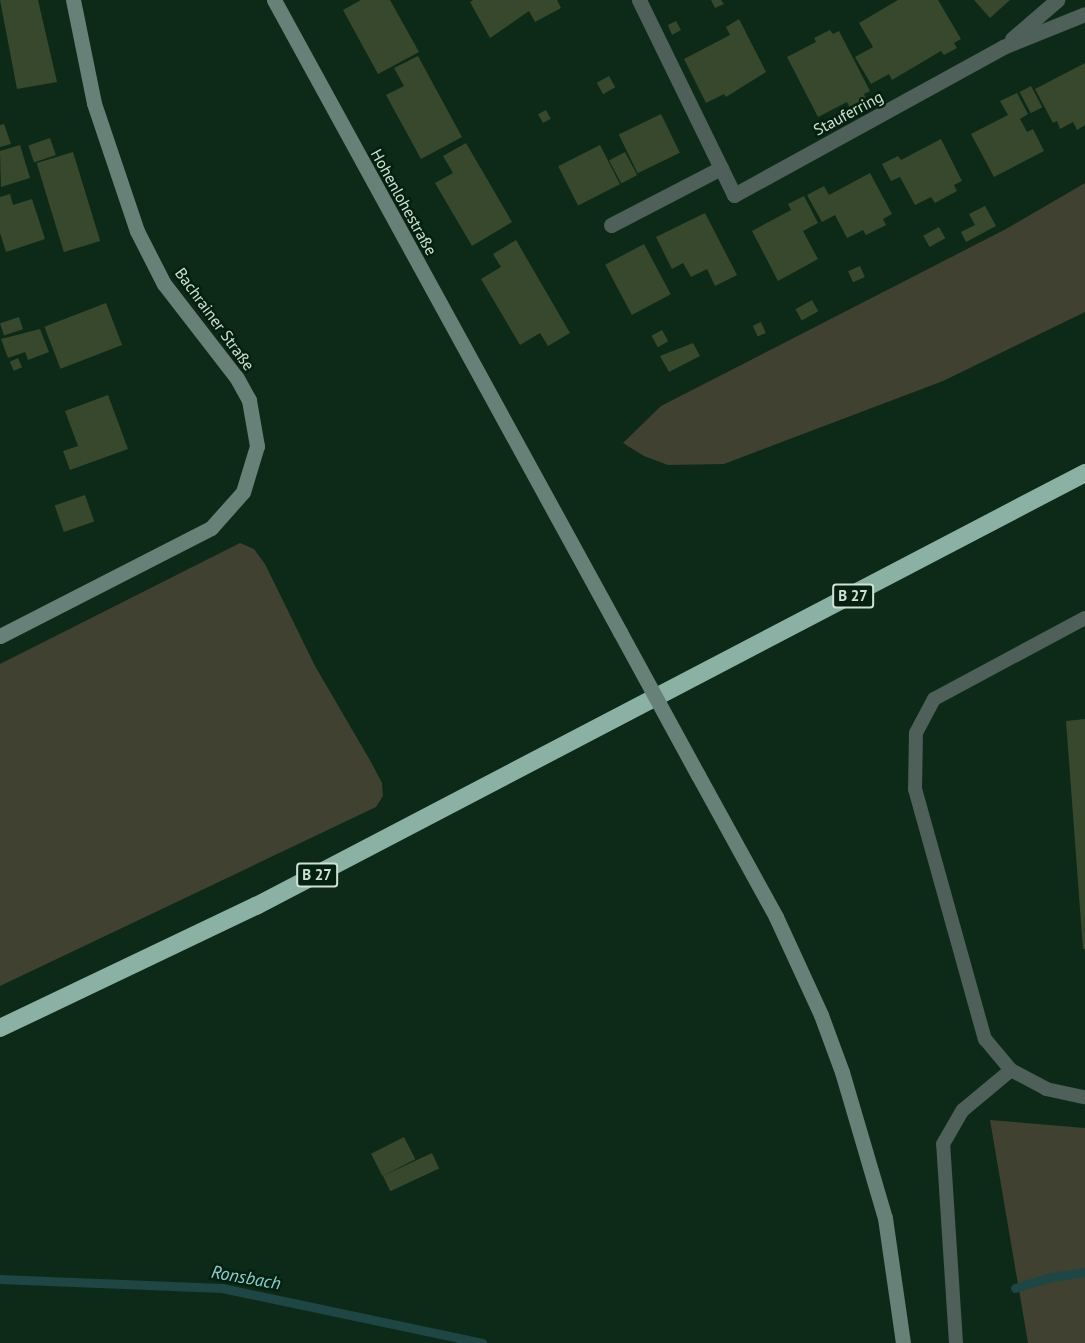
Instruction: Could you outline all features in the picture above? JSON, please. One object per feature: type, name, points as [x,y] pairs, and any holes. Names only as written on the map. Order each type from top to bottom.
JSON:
[{"type":"highway","name":"B 27","points":[[0,1028],[256,906],[1085,473]]},
{"type":"main road","name":"Bachrainer Straße","points":[[0,636],[211,528],[243,492],[257,446],[255,422],[240,385],[164,284],[137,231],[94,103],[73,0]]},
{"type":"main road","name":"Hohenlohestraße","points":[[274,0],[777,917],[821,1015],[842,1072],[885,1218],[903,1343]]},
{"type":"street","name":"Stauferring","points":[[639,0],[734,195],[1003,47],[1085,14]]},
{"type":"street","name":"Stauferring","points":[[1003,47],[1058,0]]},
{"type":"street","points":[[611,225],[721,168]]},
{"type":"lane","points":[[1085,618],[934,699],[916,733],[915,789],[985,1039],[1011,1070],[1046,1089],[1085,1097]]},
{"type":"lane","points":[[956,1343],[943,1144],[963,1110],[1011,1070]]},
{"type":"green space","points":[[1085,183],[1085,312],[943,381],[724,464],[668,465],[644,456],[623,443],[661,406],[1006,229]]},
{"type":"green space","points":[[240,543],[254,549],[265,564],[315,666],[382,783],[383,796],[376,807],[0,986],[0,664]]},
{"type":"green space","points":[[990,1120],[1085,1128],[1085,1343],[1028,1343]]},
{"type":"building","points":[[0,0],[38,0],[57,82],[17,89]]},
{"type":"building","points":[[361,0],[390,0],[419,52],[378,74],[343,10]]},
{"type":"building","points":[[473,0],[557,0],[561,8],[535,22],[529,11],[490,38],[470,2]]},
{"type":"building","points":[[711,0],[721,0],[724,4],[715,8]]},
{"type":"building","points":[[898,0],[938,0],[961,39],[954,43],[957,48],[944,55],[941,51],[892,80],[889,74],[871,84],[855,57],[873,47],[859,23]]},
{"type":"building","points":[[974,0],[1010,0],[990,18]]},
{"type":"building","points":[[739,19],[766,72],[726,97],[724,94],[706,103],[684,59],[730,35],[726,27]]},
{"type":"building","points":[[676,21],[681,30],[672,35],[668,25]]},
{"type":"building","points":[[830,30],[833,34],[839,31],[870,91],[864,94],[866,99],[850,108],[847,102],[818,117],[787,57],[816,42],[814,38]]},
{"type":"building","points":[[418,56],[462,137],[421,159],[386,95],[404,86],[394,68]]},
{"type":"building","points":[[1085,63],[1085,125],[1077,130],[1073,122],[1060,129],[1057,121],[1053,123],[1035,89]]},
{"type":"building","points":[[609,76],[615,87],[603,94],[597,83]]},
{"type":"building","points":[[1031,86],[1042,107],[1031,113],[1020,92]]},
{"type":"building","points":[[1017,93],[1028,114],[1020,119],[1027,132],[1033,129],[1044,151],[994,177],[971,134],[1008,115],[1000,101]]},
{"type":"building","points":[[546,110],[551,119],[543,123],[538,114]]},
{"type":"building","points":[[661,114],[680,153],[638,173],[619,135]]},
{"type":"building","points":[[4,124],[11,144],[0,147],[0,125]]},
{"type":"building","points":[[50,138],[56,155],[34,163],[28,145]]},
{"type":"building","points":[[941,139],[962,181],[954,185],[957,191],[935,203],[931,197],[915,205],[900,177],[891,181],[882,164],[898,156],[901,160]]},
{"type":"building","points":[[466,143],[512,222],[472,246],[435,183],[453,173],[443,156]]},
{"type":"building","points":[[20,145],[30,178],[1,187],[0,151]]},
{"type":"building","points":[[600,145],[620,184],[578,206],[558,166]]},
{"type":"building","points":[[73,152],[100,241],[64,252],[37,163]]},
{"type":"building","points":[[625,152],[637,175],[621,183],[609,160]]},
{"type":"building","points":[[870,173],[892,214],[883,219],[886,225],[866,235],[863,230],[847,238],[835,215],[822,222],[807,195],[824,186],[829,195]]},
{"type":"building","points":[[10,194],[13,205],[32,199],[45,239],[6,252],[0,233],[0,197]]},
{"type":"building","points":[[804,196],[818,223],[803,231],[818,259],[778,281],[752,231],[791,210],[788,204]]},
{"type":"building","points":[[985,206],[996,226],[966,242],[961,232],[975,225],[969,214]]},
{"type":"building","points":[[705,213],[737,275],[715,286],[707,269],[691,277],[683,263],[672,269],[656,237]]},
{"type":"building","points":[[939,227],[945,238],[930,247],[923,236]]},
{"type":"building","points":[[516,240],[570,333],[548,346],[540,333],[520,345],[481,279],[501,267],[493,254]]},
{"type":"building","points":[[644,244],[671,294],[632,315],[605,265]]},
{"type":"building","points":[[860,266],[865,277],[853,282],[848,271]]},
{"type":"building","points":[[812,300],[818,311],[802,321],[795,309]]},
{"type":"building","points":[[106,303],[122,345],[61,369],[44,327]]},
{"type":"building","points":[[19,317],[23,329],[4,336],[0,323]]},
{"type":"building","points":[[761,322],[766,333],[758,337],[753,326]]},
{"type":"building","points":[[40,329],[49,352],[28,360],[25,352],[8,358],[1,339]]},
{"type":"building","points":[[662,330],[668,341],[658,347],[652,336]]},
{"type":"building","points":[[693,343],[700,356],[669,372],[660,356]]},
{"type":"building","points":[[18,358],[22,367],[14,371],[10,362]]},
{"type":"building","points":[[108,395],[128,449],[70,470],[63,451],[78,446],[65,411]]},
{"type":"building","points":[[85,495],[94,521],[64,532],[55,505]]},
{"type":"building","points":[[1085,719],[1085,949],[1083,949],[1066,721]]},
{"type":"building","points":[[404,1137],[415,1159],[382,1176],[371,1154]]},
{"type":"building","points":[[432,1153],[439,1168],[390,1191],[383,1176]]},
{"type":"waterway","name":"Ronsbach","points":[[1015,1288],[1051,1277],[1085,1272]]},
{"type":"waterway","name":"Ronsbach","points":[[0,1279],[222,1288],[482,1343]]}]
